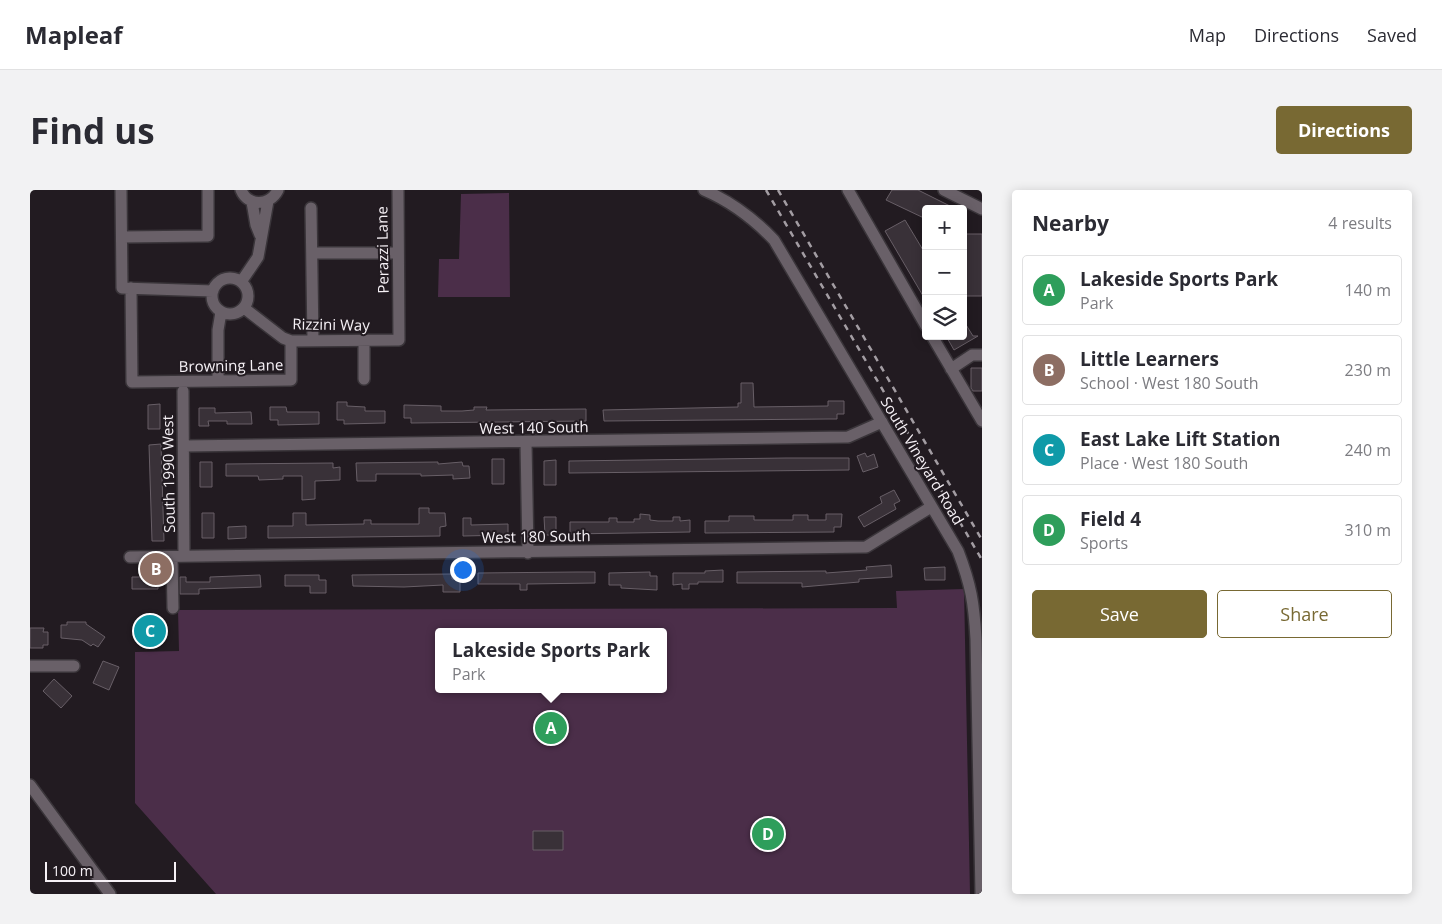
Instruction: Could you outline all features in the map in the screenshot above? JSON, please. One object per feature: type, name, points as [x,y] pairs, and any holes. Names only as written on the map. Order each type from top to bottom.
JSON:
[{"type":"street","points":[[122,190],[122,237],[127,288],[213,290]]},
{"type":"street","points":[[122,237],[208,236],[208,190]]},
{"type":"street","points":[[241,190],[252,202],[256,225],[260,235]]},
{"type":"street","name":"Perazzi Lane","points":[[398,190],[399,340]]},
{"type":"street","name":"South Vineyard Road","points":[[704,190],[726,200],[756,221],[774,240],[958,551],[970,580],[974,600],[981,894]]},
{"type":"street","points":[[944,190],[982,208]]},
{"type":"street","points":[[849,191],[922,319]]},
{"type":"street","points":[[252,202],[276,194]]},
{"type":"street","points":[[241,282],[258,257],[260,235],[276,194]]},
{"type":"street","points":[[311,208],[312,341]]},
{"type":"street","points":[[312,253],[398,253]]},
{"type":"street","points":[[225,279],[241,282],[248,296],[244,308],[232,314],[221,312],[214,305],[213,290],[216,285],[225,279]]},
{"type":"street","name":"Browning Lane","points":[[127,288],[132,382],[291,380],[291,341]]},
{"type":"street","name":"Rizzini Way","points":[[244,308],[283,338],[291,341],[399,340]]},
{"type":"street","points":[[218,381],[218,330],[221,312]]},
{"type":"street","points":[[364,340],[364,379]]},
{"type":"street","points":[[934,340],[982,421]]},
{"type":"street","points":[[952,369],[972,355],[982,355]]},
{"type":"street","name":"South 1990 West","points":[[183,391],[184,556]]},
{"type":"street","name":"West 140 South","points":[[184,446],[526,443],[848,437],[882,422]]},
{"type":"street","points":[[526,443],[528,553]]},
{"type":"street","name":"West 180 South","points":[[130,557],[866,547],[931,507]]},
{"type":"street","points":[[172,557],[173,608]]},
{"type":"street","points":[[30,666],[74,666]]},
{"type":"street","points":[[30,785],[110,894]]},
{"type":"shaded area","points":[[509,193],[510,297],[438,297],[439,259],[459,259],[461,194]]},
{"type":"shaded area","points":[[964,589],[970,894],[216,894],[135,803],[135,652],[179,651],[178,610],[897,608],[896,591]]},
{"type":"building","points":[[892,190],[918,190],[948,205],[922,205],[922,217],[886,200]]},
{"type":"building","points":[[905,220],[922,248],[922,294],[885,231]]},
{"type":"building","points":[[967,234],[982,234],[982,296],[967,296]]},
{"type":"building","points":[[967,326],[973,336],[978,336],[954,350],[948,340],[967,340]]},
{"type":"building","points":[[971,368],[982,368],[982,391],[973,391],[971,388]]},
{"type":"building","points":[[741,383],[753,383],[754,407],[828,406],[828,401],[844,401],[844,414],[837,414],[837,419],[604,421],[603,410],[738,407],[738,403],[741,403]]},
{"type":"building","points":[[337,402],[347,402],[347,406],[365,407],[365,411],[385,411],[385,423],[344,424],[344,420],[337,420]]},
{"type":"building","points":[[160,404],[160,429],[148,429],[148,405]]},
{"type":"building","points":[[404,405],[441,406],[441,411],[474,410],[474,407],[487,407],[486,410],[586,409],[586,421],[411,423],[411,418],[404,418]]},
{"type":"building","points":[[270,407],[286,407],[287,412],[319,412],[319,424],[278,425],[278,420],[270,420]]},
{"type":"building","points":[[199,408],[215,408],[215,413],[251,412],[252,424],[227,424],[227,421],[208,421],[209,426],[199,426]]},
{"type":"building","points":[[161,444],[164,541],[152,541],[149,445]]},
{"type":"building","points":[[865,453],[867,457],[874,454],[878,467],[863,472],[857,456]]},
{"type":"building","points":[[849,458],[849,470],[569,473],[569,461]]},
{"type":"building","points":[[492,459],[504,459],[504,484],[492,484]]},
{"type":"building","points":[[556,460],[556,485],[544,485],[544,461]]},
{"type":"building","points":[[200,462],[212,462],[212,487],[200,487]]},
{"type":"building","points":[[438,462],[438,464],[462,462],[463,466],[469,466],[470,478],[453,479],[453,475],[376,474],[376,481],[357,481],[356,463]]},
{"type":"building","points":[[333,463],[333,468],[340,467],[340,480],[315,481],[315,499],[302,500],[302,476],[283,476],[283,479],[259,480],[258,476],[226,476],[226,464]]},
{"type":"building","points":[[894,490],[900,501],[894,504],[896,509],[864,527],[858,517],[882,503],[880,497]]},
{"type":"building","points":[[419,508],[429,508],[429,513],[445,513],[446,526],[440,527],[440,536],[268,538],[268,526],[293,526],[293,513],[306,513],[306,525],[364,524],[364,520],[371,520],[371,524],[419,524]]},
{"type":"building","points":[[202,513],[214,513],[214,538],[202,538]]},
{"type":"building","points":[[640,514],[650,515],[650,520],[658,521],[673,521],[673,517],[680,517],[680,521],[690,520],[690,532],[570,534],[570,522],[609,522],[609,518],[617,518],[617,522],[634,522],[634,519],[640,519]]},
{"type":"building","points":[[826,514],[842,514],[841,527],[834,527],[834,532],[705,533],[705,521],[729,521],[729,516],[754,516],[754,520],[793,520],[793,515],[808,515],[808,520],[826,520]]},
{"type":"building","points":[[544,517],[556,517],[556,535],[545,535]]},
{"type":"building","points":[[463,518],[471,518],[471,525],[508,524],[508,535],[463,536]]},
{"type":"building","points":[[246,526],[246,538],[228,539],[228,527]]},
{"type":"building","points":[[891,565],[892,577],[859,579],[859,582],[802,587],[802,583],[737,583],[737,572],[826,571],[826,573],[867,570],[866,567]]},
{"type":"building","points":[[945,567],[945,580],[925,580],[924,568]]},
{"type":"building","points":[[723,570],[723,582],[698,582],[698,584],[689,584],[689,589],[682,589],[682,584],[673,585],[673,573],[705,573],[705,571]]},
{"type":"building","points":[[595,572],[595,583],[527,584],[527,590],[520,590],[520,584],[478,584],[478,573]]},
{"type":"building","points":[[650,572],[650,576],[657,576],[657,590],[621,588],[621,585],[609,585],[609,573]]},
{"type":"building","points":[[452,574],[452,579],[460,579],[460,592],[443,592],[443,585],[404,587],[353,586],[352,575]]},
{"type":"building","points":[[260,575],[261,587],[199,589],[199,594],[180,594],[180,577],[186,577],[186,582],[210,582],[210,577]]},
{"type":"building","points":[[285,575],[319,575],[319,580],[326,580],[326,593],[310,593],[310,586],[285,586]]},
{"type":"building","points":[[132,577],[158,577],[158,589],[132,589]]},
{"type":"building","points":[[67,622],[86,622],[86,624],[105,637],[98,647],[93,644],[91,646],[82,640],[61,638],[61,625],[67,625]]},
{"type":"building","points":[[142,622],[158,622],[158,640],[142,640]]},
{"type":"building","points":[[30,628],[44,628],[43,632],[48,632],[48,645],[43,645],[43,648],[30,648]]},
{"type":"building","points":[[103,661],[119,667],[109,690],[93,683]]},
{"type":"building","points":[[54,679],[72,696],[61,708],[43,691]]},
{"type":"building","points":[[533,831],[563,831],[563,850],[533,850]]},
{"type":"railway","points":[[766,190],[982,560]]},
{"type":"railway","points":[[778,190],[982,540]]},
{"type":"place","name":"Little Learners","points":[[156,569]]},
{"type":"place","name":"East Lake Lift Station","points":[[150,631]]},
{"type":"place","name":"Lakeside Sports Park","points":[[551,728]]},
{"type":"place","name":"Field 4","points":[[768,834]]}]
